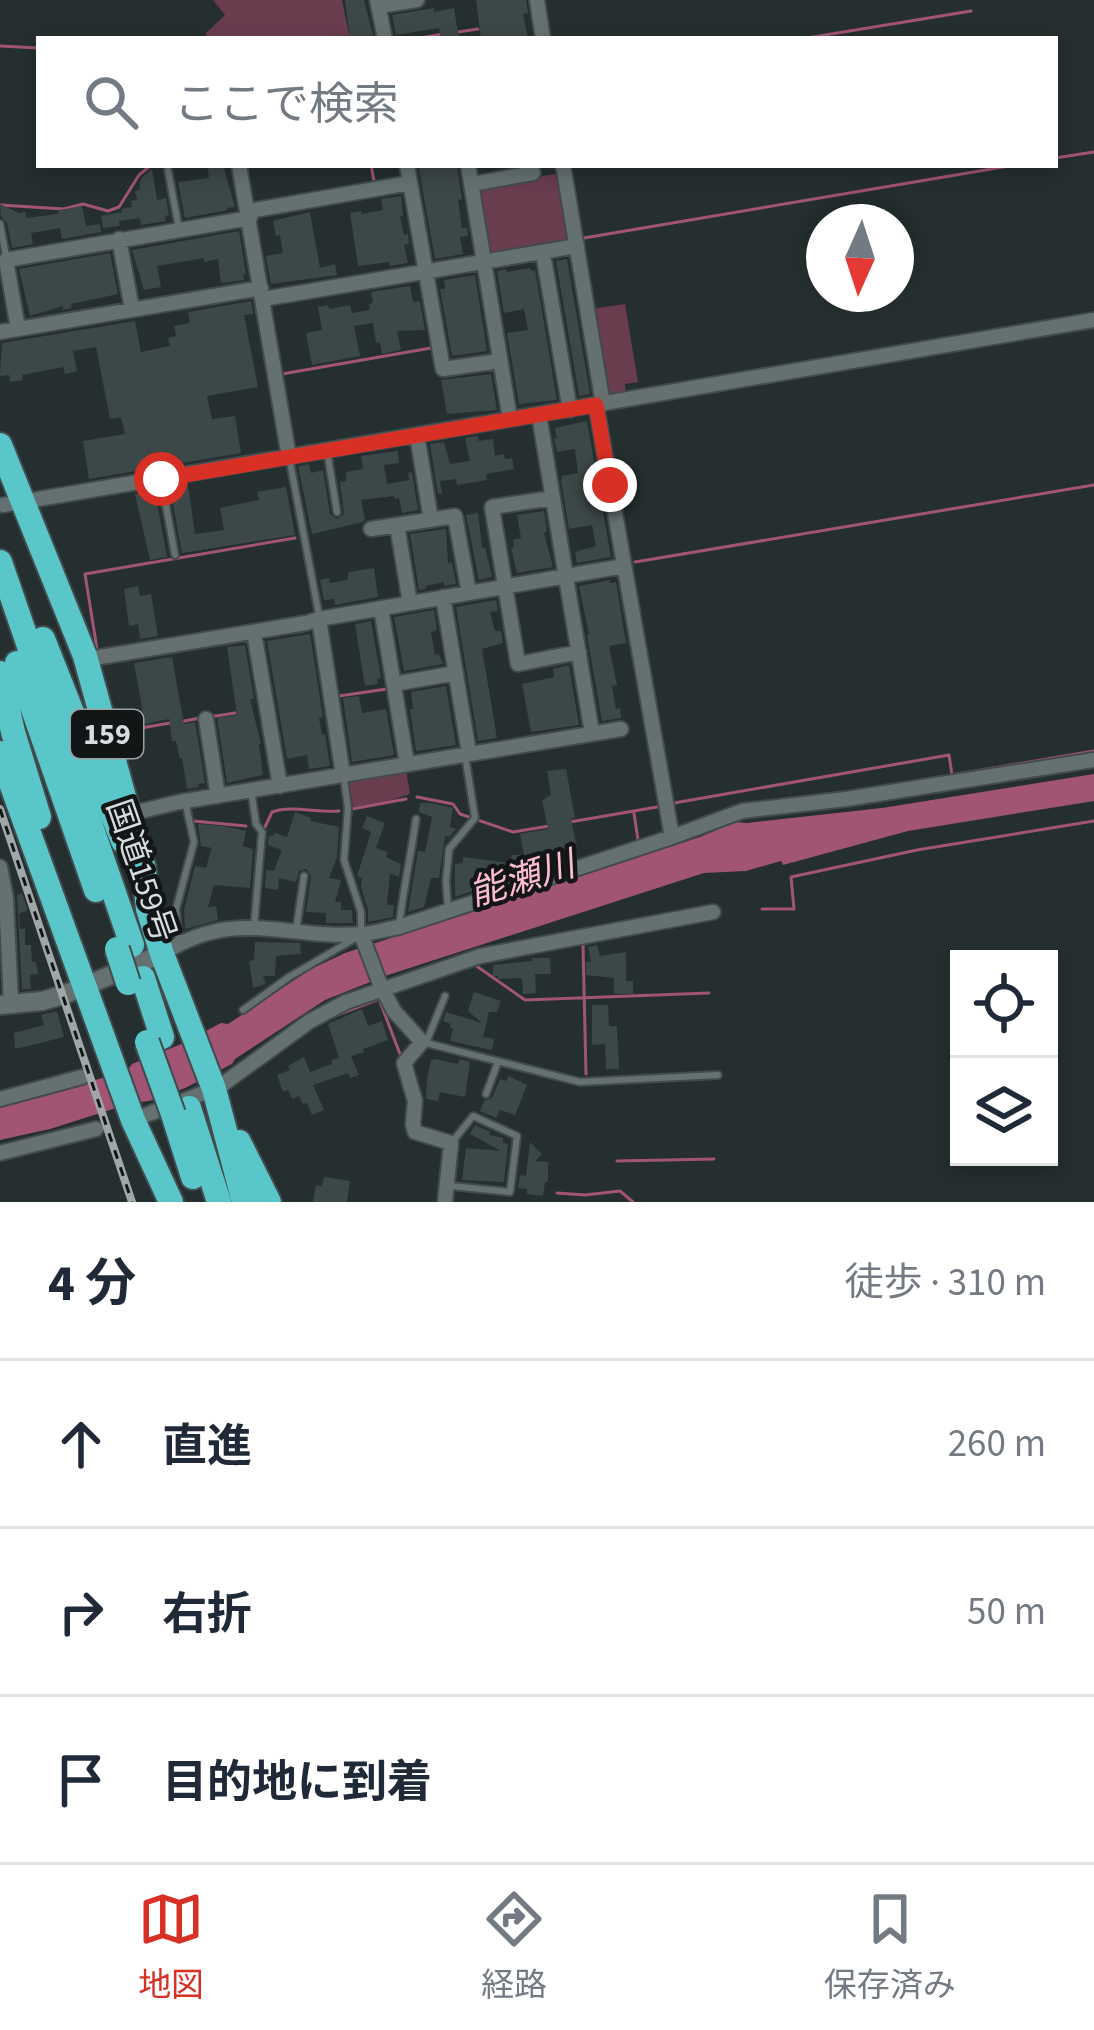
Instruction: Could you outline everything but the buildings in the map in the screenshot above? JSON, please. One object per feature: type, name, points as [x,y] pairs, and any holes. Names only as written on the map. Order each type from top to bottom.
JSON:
[{"type":"highway","name":"159","points":[[0,445],[12,503],[83,656],[144,869],[148,909]]},
{"type":"highway","name":"159","points":[[0,537],[148,909],[170,949],[215,1091],[269,1202]]},
{"type":"highway","name":"国道159号","points":[[0,562],[155,1040],[219,1202]]},
{"type":"highway","name":"国道159号","points":[[0,613],[125,947]]},
{"type":"highway","name":"159","points":[[0,673],[69,916],[81,976]]},
{"type":"highway","name":"159","points":[[0,754],[111,1055],[156,1202]]},
{"type":"highway","name":"159","points":[[215,1091],[244,1202]]},
{"type":"highway","name":"国道159号","points":[[181,1111],[202,1202]]},
{"type":"highway","name":"159","points":[[133,1120],[170,1202]]},
{"type":"street","points":[[384,36],[378,3],[417,0]]},
{"type":"street","points":[[537,0],[543,36]]},
{"type":"street","points":[[240,168],[289,457]]},
{"type":"street","points":[[408,168],[442,369],[500,361]]},
{"type":"street","points":[[469,168],[510,419]]},
{"type":"street","points":[[472,184],[533,173],[532,168]]},
{"type":"street","points":[[564,168],[624,566],[672,837]]},
{"type":"street","points":[[17,329],[3,260],[410,183]]},
{"type":"street","points":[[118,239],[132,309]]},
{"type":"street","points":[[0,332],[132,309],[426,273],[577,246]]},
{"type":"street","points":[[543,253],[570,410]]},
{"type":"street","points":[[12,503],[1094,320]]},
{"type":"street","points":[[539,415],[592,733]]},
{"type":"street","points":[[417,436],[431,520]]},
{"type":"street","points":[[553,498],[492,507],[518,664],[579,652]]},
{"type":"street","points":[[371,529],[455,516],[469,593]]},
{"type":"street","points":[[397,525],[410,603]]},
{"type":"street","points":[[83,656],[254,632],[624,566]]},
{"type":"street","points":[[443,597],[467,753]]},
{"type":"street","points":[[381,608],[407,764]]},
{"type":"street","points":[[320,619],[343,775]]},
{"type":"street","points":[[254,632],[280,786]]},
{"type":"street","points":[[394,684],[456,674]]},
{"type":"street","points":[[206,719],[218,796]]},
{"type":"street","points":[[129,814],[621,729]]},
{"type":"street","points":[[0,867],[5,898],[6,1004],[42,1000],[81,976],[232,927],[362,937],[742,811],[1094,760]]},
{"type":"street","points":[[133,1120],[215,1091],[310,1021],[382,987],[480,956],[713,912]]},
{"type":"street","points":[[362,937],[394,1012],[424,1043],[404,1063],[415,1101],[415,1132],[451,1143],[446,1202]]},
{"type":"street","points":[[0,1099],[82,1077]]},
{"type":"street","points":[[0,1153],[96,1129]]},
{"type":"lane","points":[[169,170],[179,230]]},
{"type":"lane","points":[[0,224],[3,260]]},
{"type":"lane","points":[[327,451],[338,512]]},
{"type":"lane","points":[[289,457],[320,619]]},
{"type":"lane","points":[[161,479],[176,555]]},
{"type":"lane","points":[[448,909],[449,849],[473,820],[467,753]]},
{"type":"lane","points":[[243,1010],[289,976],[362,937],[361,912],[344,860],[348,808],[343,775]]},
{"type":"lane","points":[[250,790],[262,832],[254,927]]},
{"type":"lane","points":[[170,949],[194,842],[184,801]]},
{"type":"lane","points":[[399,927],[416,818]]},
{"type":"lane","points":[[296,931],[304,876]]},
{"type":"lane","points":[[446,996],[424,1043],[580,1082],[718,1075]]},
{"type":"lane","points":[[486,1094],[498,1062]]},
{"type":"lane","points":[[447,1185],[510,1192],[518,1136],[473,1116],[451,1143]]},
{"type":"shaded area","points":[[213,0],[342,0],[349,36],[206,36],[225,15]]},
{"type":"shaded area","points":[[561,173],[571,240],[489,254],[479,190]]},
{"type":"shaded area","points":[[625,304],[638,382],[625,384],[626,394],[608,397],[591,309]]},
{"type":"shaded area","points":[[406,770],[410,794],[353,807],[348,780]]},
{"type":"shaded area","points":[[1094,774],[1094,801],[908,831],[783,865],[781,861],[746,871],[704,873],[388,975],[325,1000],[232,1064],[171,1094],[0,1140],[0,1107],[127,1071],[132,1064],[221,1023],[228,1024],[311,969],[345,953],[735,822],[882,808]]},
{"type":"waterway","points":[[819,36],[971,11]]},
{"type":"waterway","points":[[458,32],[478,29]]},
{"type":"waterway","points":[[432,36],[443,34]]},
{"type":"waterway","points":[[0,46],[36,48]]},
{"type":"waterway","points":[[1058,158],[1094,152]]},
{"type":"waterway","points":[[0,205],[64,209],[83,204],[108,211],[119,207],[148,168]]},
{"type":"waterway","points":[[372,168],[374,181]]},
{"type":"waterway","points":[[584,238],[997,168]]},
{"type":"waterway","points":[[282,374],[431,348]]},
{"type":"waterway","points":[[635,562],[1094,485]]},
{"type":"waterway","points":[[97,649],[85,574],[295,538]]},
{"type":"waterway","points":[[339,696],[387,689]]},
{"type":"waterway","points":[[209,717],[235,713]]},
{"type":"waterway","points":[[179,722],[200,718]]},
{"type":"waterway","points":[[124,731],[170,723]]},
{"type":"waterway","points":[[674,803],[949,755],[952,775],[1094,751]]},
{"type":"waterway","points":[[417,797],[453,804],[460,814],[513,832],[549,826]]},
{"type":"waterway","points":[[352,809],[406,799]]},
{"type":"waterway","points":[[570,822],[657,807]]},
{"type":"waterway","points":[[265,827],[272,812],[280,810],[339,811]]},
{"type":"waterway","points":[[634,813],[638,840]]},
{"type":"waterway","points":[[193,821],[246,826]]},
{"type":"waterway","points":[[762,909],[794,909],[791,877],[917,850],[1094,821]]},
{"type":"waterway","points":[[583,945],[586,1074]]},
{"type":"waterway","points":[[475,965],[525,1000],[709,993]]},
{"type":"waterway","points":[[332,1017],[379,999],[400,1054]]},
{"type":"waterway","points":[[617,1161],[714,1159]]},
{"type":"waterway","points":[[557,1193],[620,1191],[633,1202]]},
{"type":"railway","points":[[0,809],[132,1202]]},
{"type":"route","points":[[161,479],[596,405],[610,485]]},
{"type":"water label","name":"能瀬川","points":[[522,879]]}]
